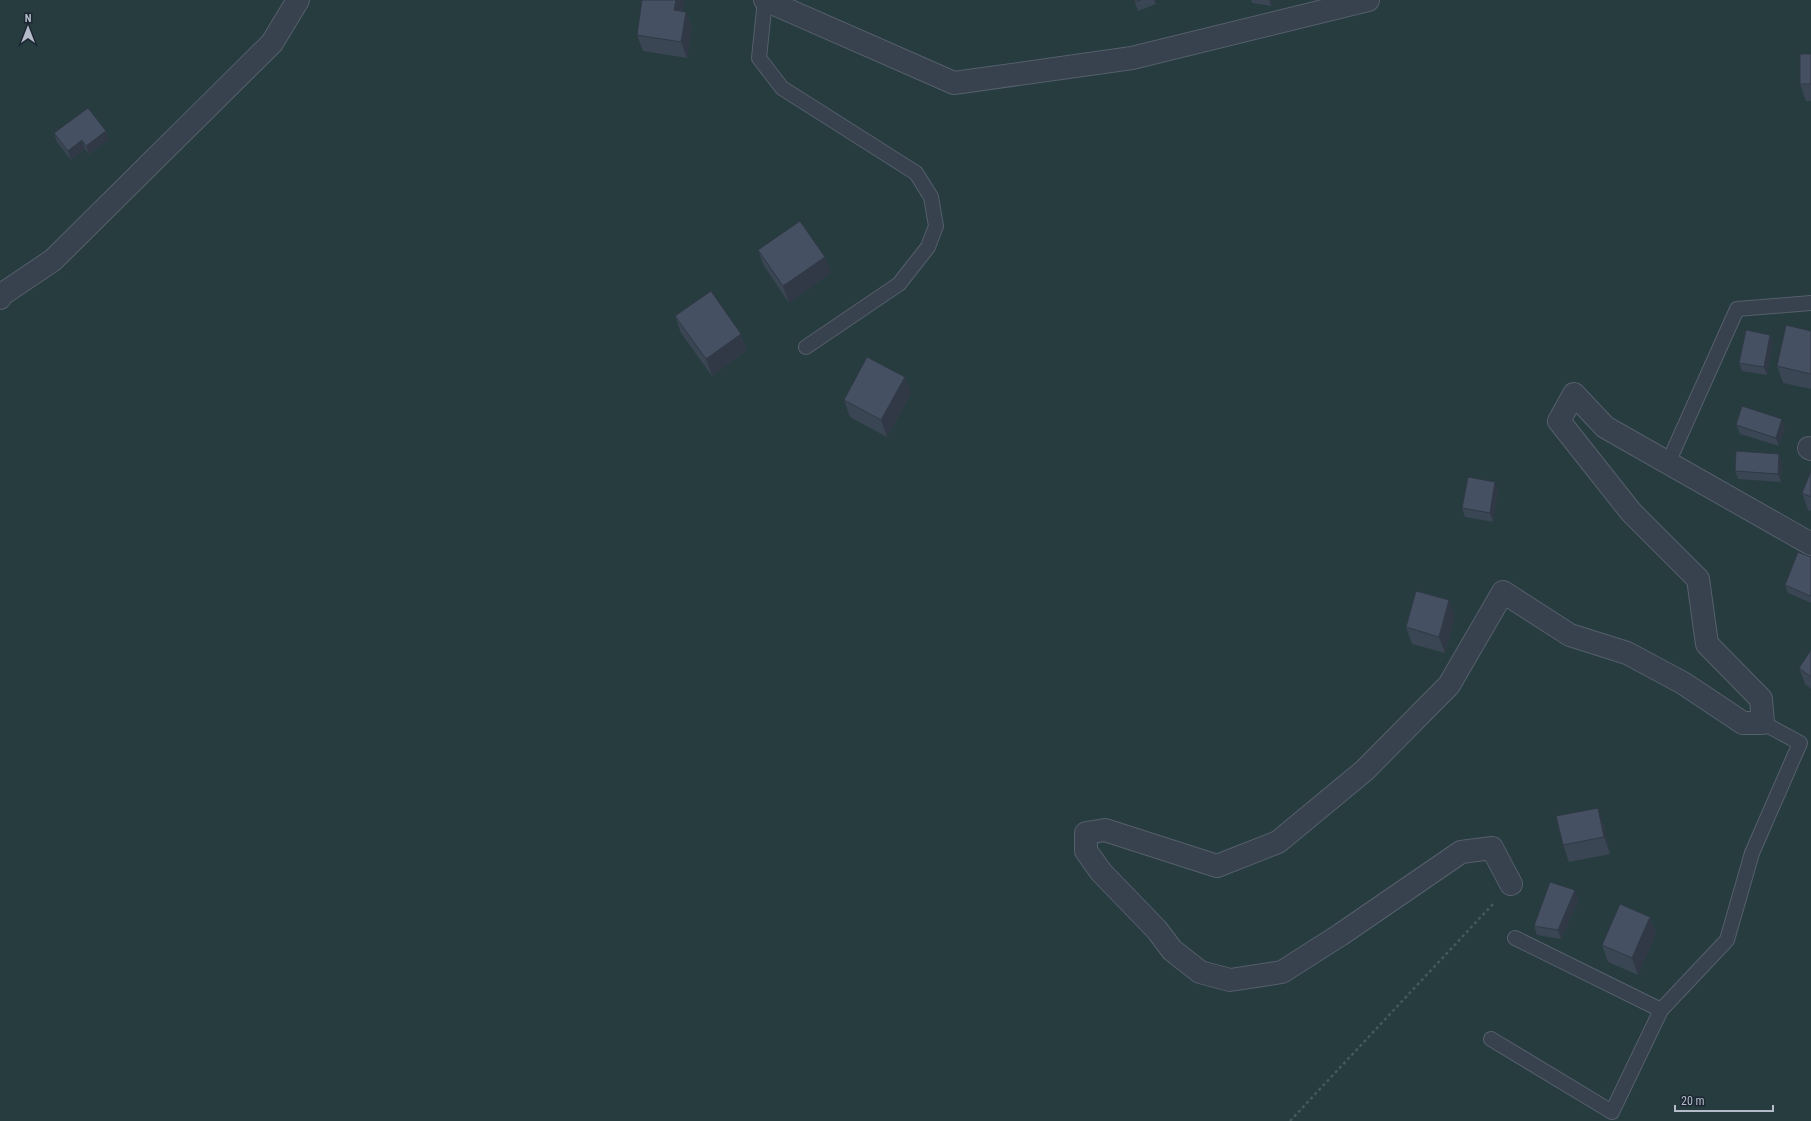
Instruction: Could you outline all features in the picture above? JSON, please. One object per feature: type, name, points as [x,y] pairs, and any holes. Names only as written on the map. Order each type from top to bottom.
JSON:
[{"type":"street","points":[[0,298],[1,295],[53,260],[272,43],[298,0]]},
{"type":"street","points":[[765,0],[954,83],[1132,58],[1368,0]]},
{"type":"street","points":[[1511,884],[1492,848],[1461,852],[1340,935],[1282,972],[1230,980],[1200,972],[1172,950],[1157,930],[1101,872],[1086,851],[1086,833],[1105,830],[1217,866],[1278,842],[1364,770],[1449,685],[1503,592],[1570,635],[1627,653],[1683,683],[1743,723],[1763,723],[1761,699],[1707,644],[1698,579],[1631,512],[1558,421],[1574,394],[1605,427],[1811,544]]},
{"type":"lane","points":[[765,0],[759,58],[782,88],[916,173],[931,196],[936,226],[928,248],[899,284],[806,347]]},
{"type":"lane","points":[[1668,463],[1737,309],[1811,303]]},
{"type":"lane","points":[[1491,1038],[1612,1112],[1662,1010],[1728,940],[1752,853],[1800,743],[1763,723]]},
{"type":"lane","points":[[1515,938],[1662,1010]]},
{"type":"path","points":[[1290,1121],[1511,884]]},
{"type":"green space","points":[[0,0],[1811,0],[1811,1121],[0,1121]]},
{"type":"building","points":[[642,0],[676,0],[674,10],[686,12],[681,42],[637,35]]},
{"type":"building","points":[[1800,54],[1811,54],[1811,84],[1800,84]]},
{"type":"building","points":[[88,108],[106,131],[86,146],[82,140],[68,151],[54,133]]},
{"type":"building","points":[[800,221],[825,257],[783,286],[758,250]]},
{"type":"building","points":[[711,291],[741,334],[706,359],[675,316]]},
{"type":"building","points":[[1786,325],[1811,331],[1811,374],[1777,366]]},
{"type":"building","points":[[1746,330],[1770,335],[1764,367],[1739,363]]},
{"type":"building","points":[[867,357],[905,377],[881,420],[844,400]]},
{"type":"building","points":[[1742,406],[1782,419],[1776,438],[1736,425]]},
{"type":"building","points":[[1736,451],[1779,454],[1778,474],[1735,471]]},
{"type":"building","points":[[1811,471],[1811,497],[1802,493]]},
{"type":"building","points":[[1468,477],[1495,482],[1490,513],[1462,508]]},
{"type":"building","points":[[1798,552],[1811,557],[1810,596],[1785,585]]},
{"type":"building","points":[[1416,591],[1449,600],[1439,637],[1406,627]]},
{"type":"building","points":[[1811,650],[1811,677],[1799,668]]},
{"type":"building","points":[[1598,808],[1604,837],[1563,845],[1556,816]]},
{"type":"building","points":[[1550,882],[1575,890],[1558,930],[1534,926]]},
{"type":"building","points":[[1620,904],[1650,917],[1632,958],[1602,945]]}]
